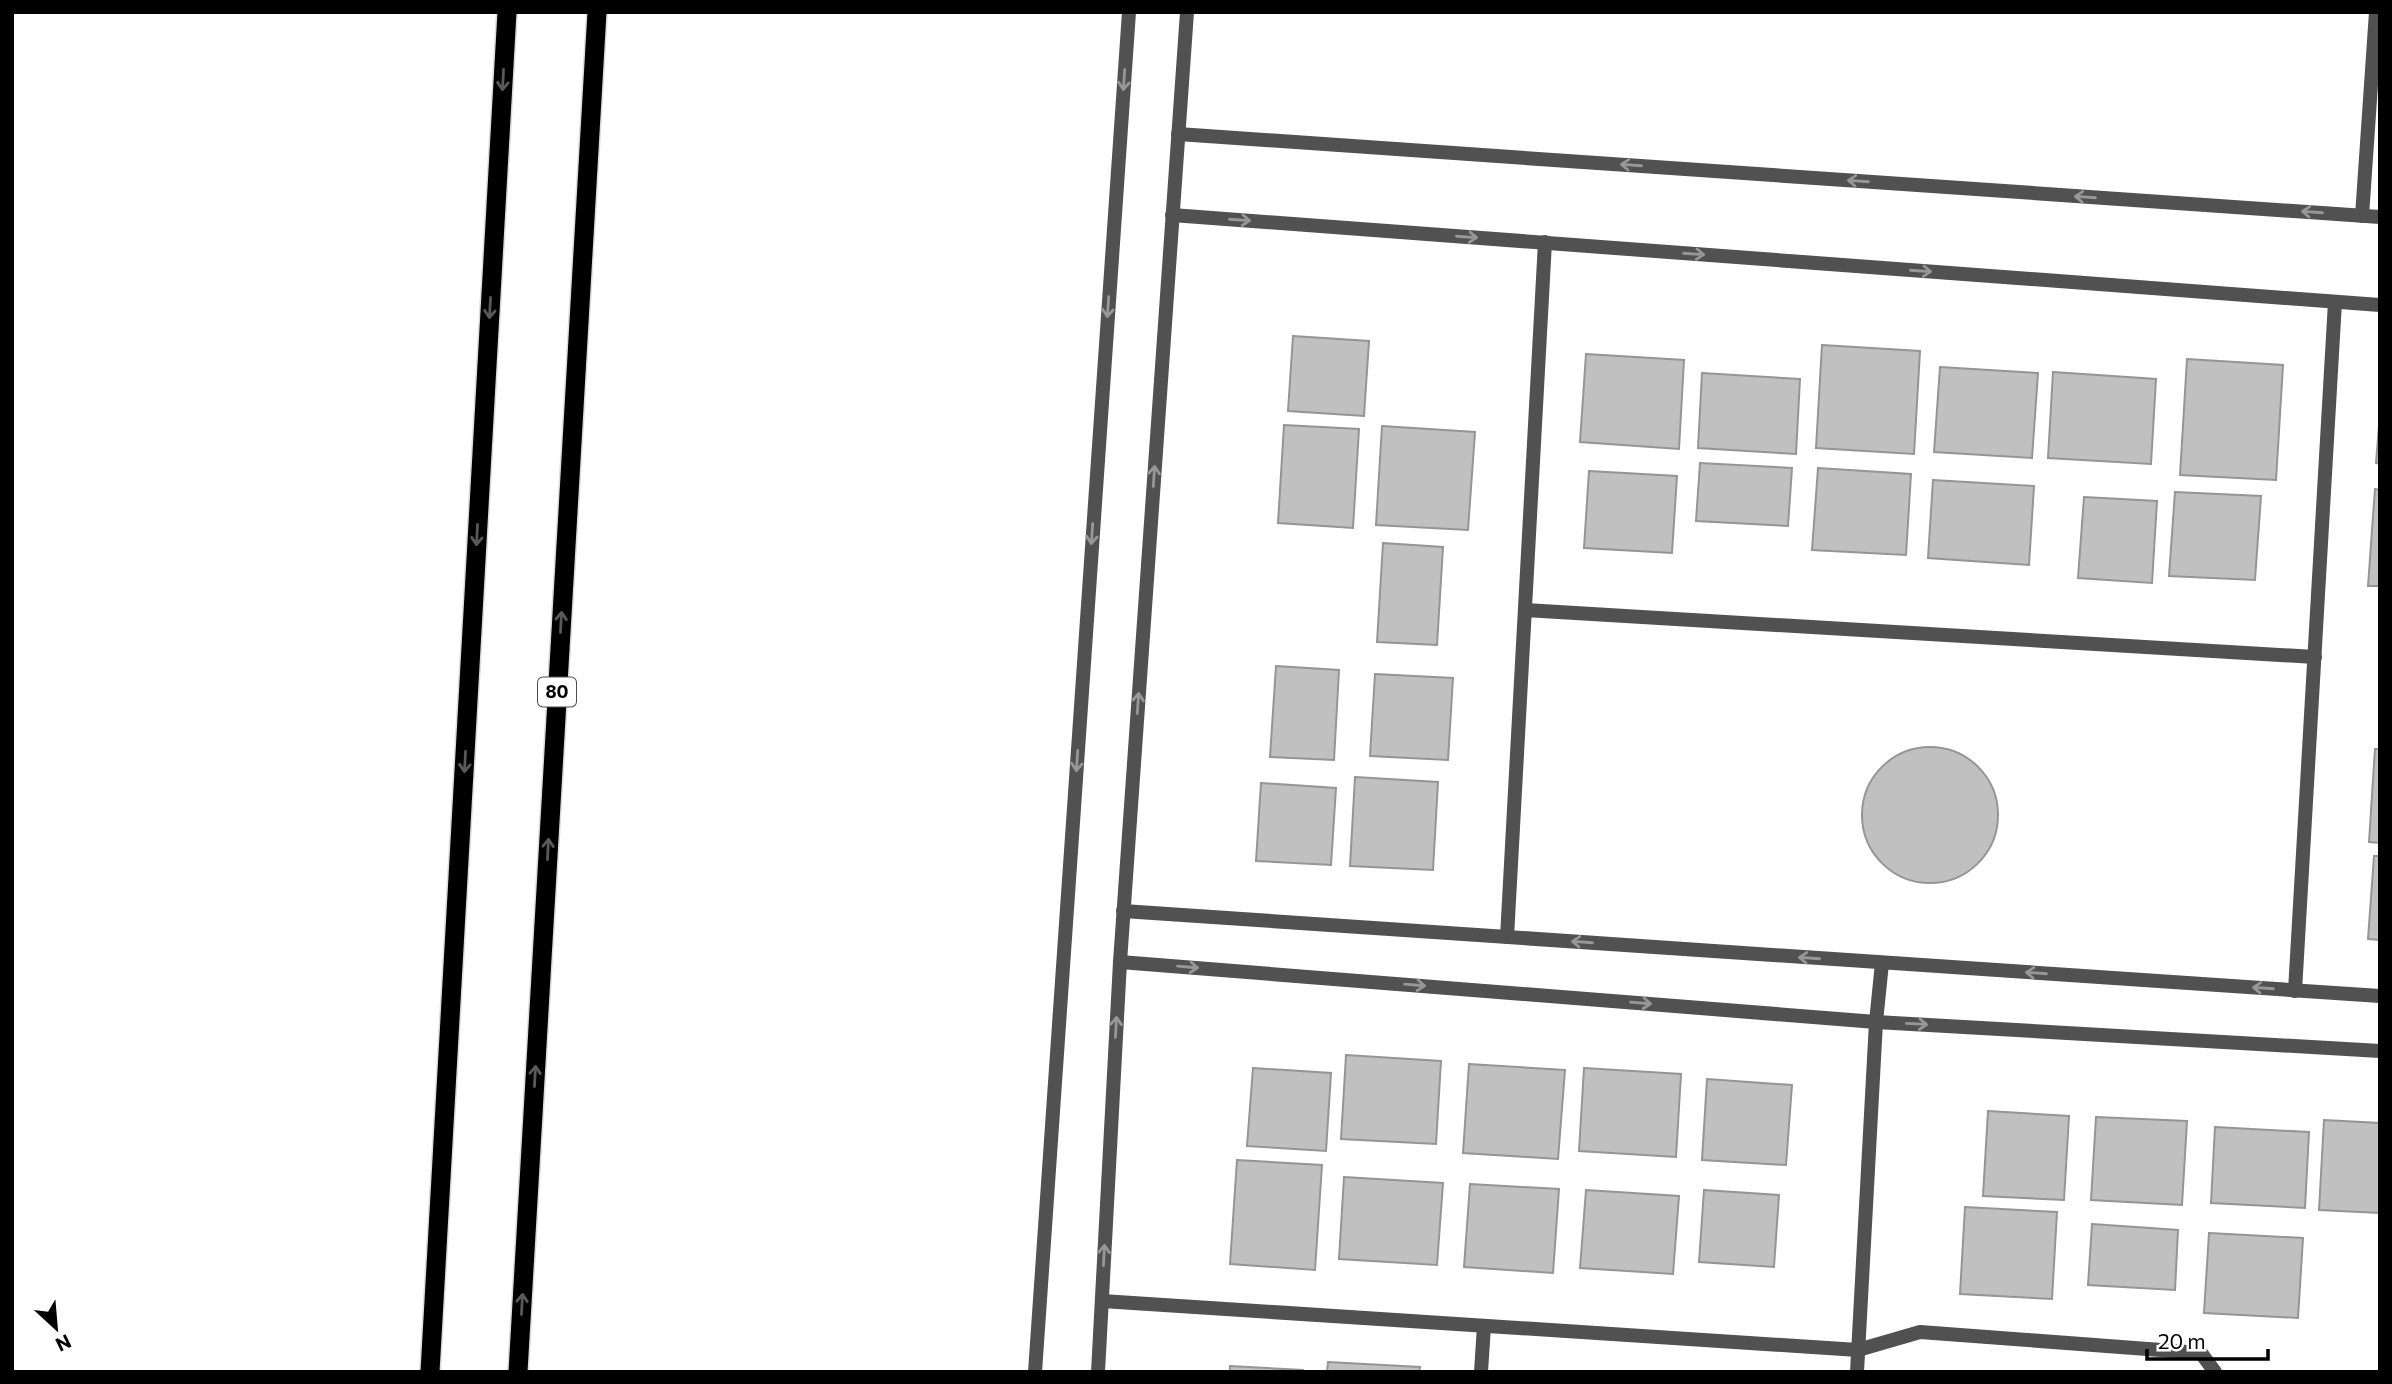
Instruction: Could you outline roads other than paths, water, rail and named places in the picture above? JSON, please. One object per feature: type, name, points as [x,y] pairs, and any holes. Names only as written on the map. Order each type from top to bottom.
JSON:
[{"type":"highway","points":[[430,1372],[507,12]]},
{"type":"highway","name":"80","points":[[518,1372],[597,12]]},
{"type":"street","points":[[1035,1372],[1129,12]]},
{"type":"street","points":[[1098,1372],[1123,911],[1187,12]]},
{"type":"street","points":[[2362,216],[2376,12]]},
{"type":"street","points":[[1178,134],[2380,217]]},
{"type":"street","points":[[1172,215],[2380,306]]},
{"type":"street","points":[[1507,937],[1545,242]]},
{"type":"street","points":[[2295,991],[2335,302]]},
{"type":"street","points":[[1525,610],[2315,657]]},
{"type":"street","points":[[1123,911],[2380,996]]},
{"type":"street","points":[[1120,962],[1876,1022],[2380,1051]]},
{"type":"street","points":[[1857,1372],[1876,1022],[1882,963]]},
{"type":"street","points":[[1102,1301],[1858,1350],[1920,1332],[2200,1353],[2215,1372]]},
{"type":"street","points":[[1481,1372],[1484,1326]]}]
